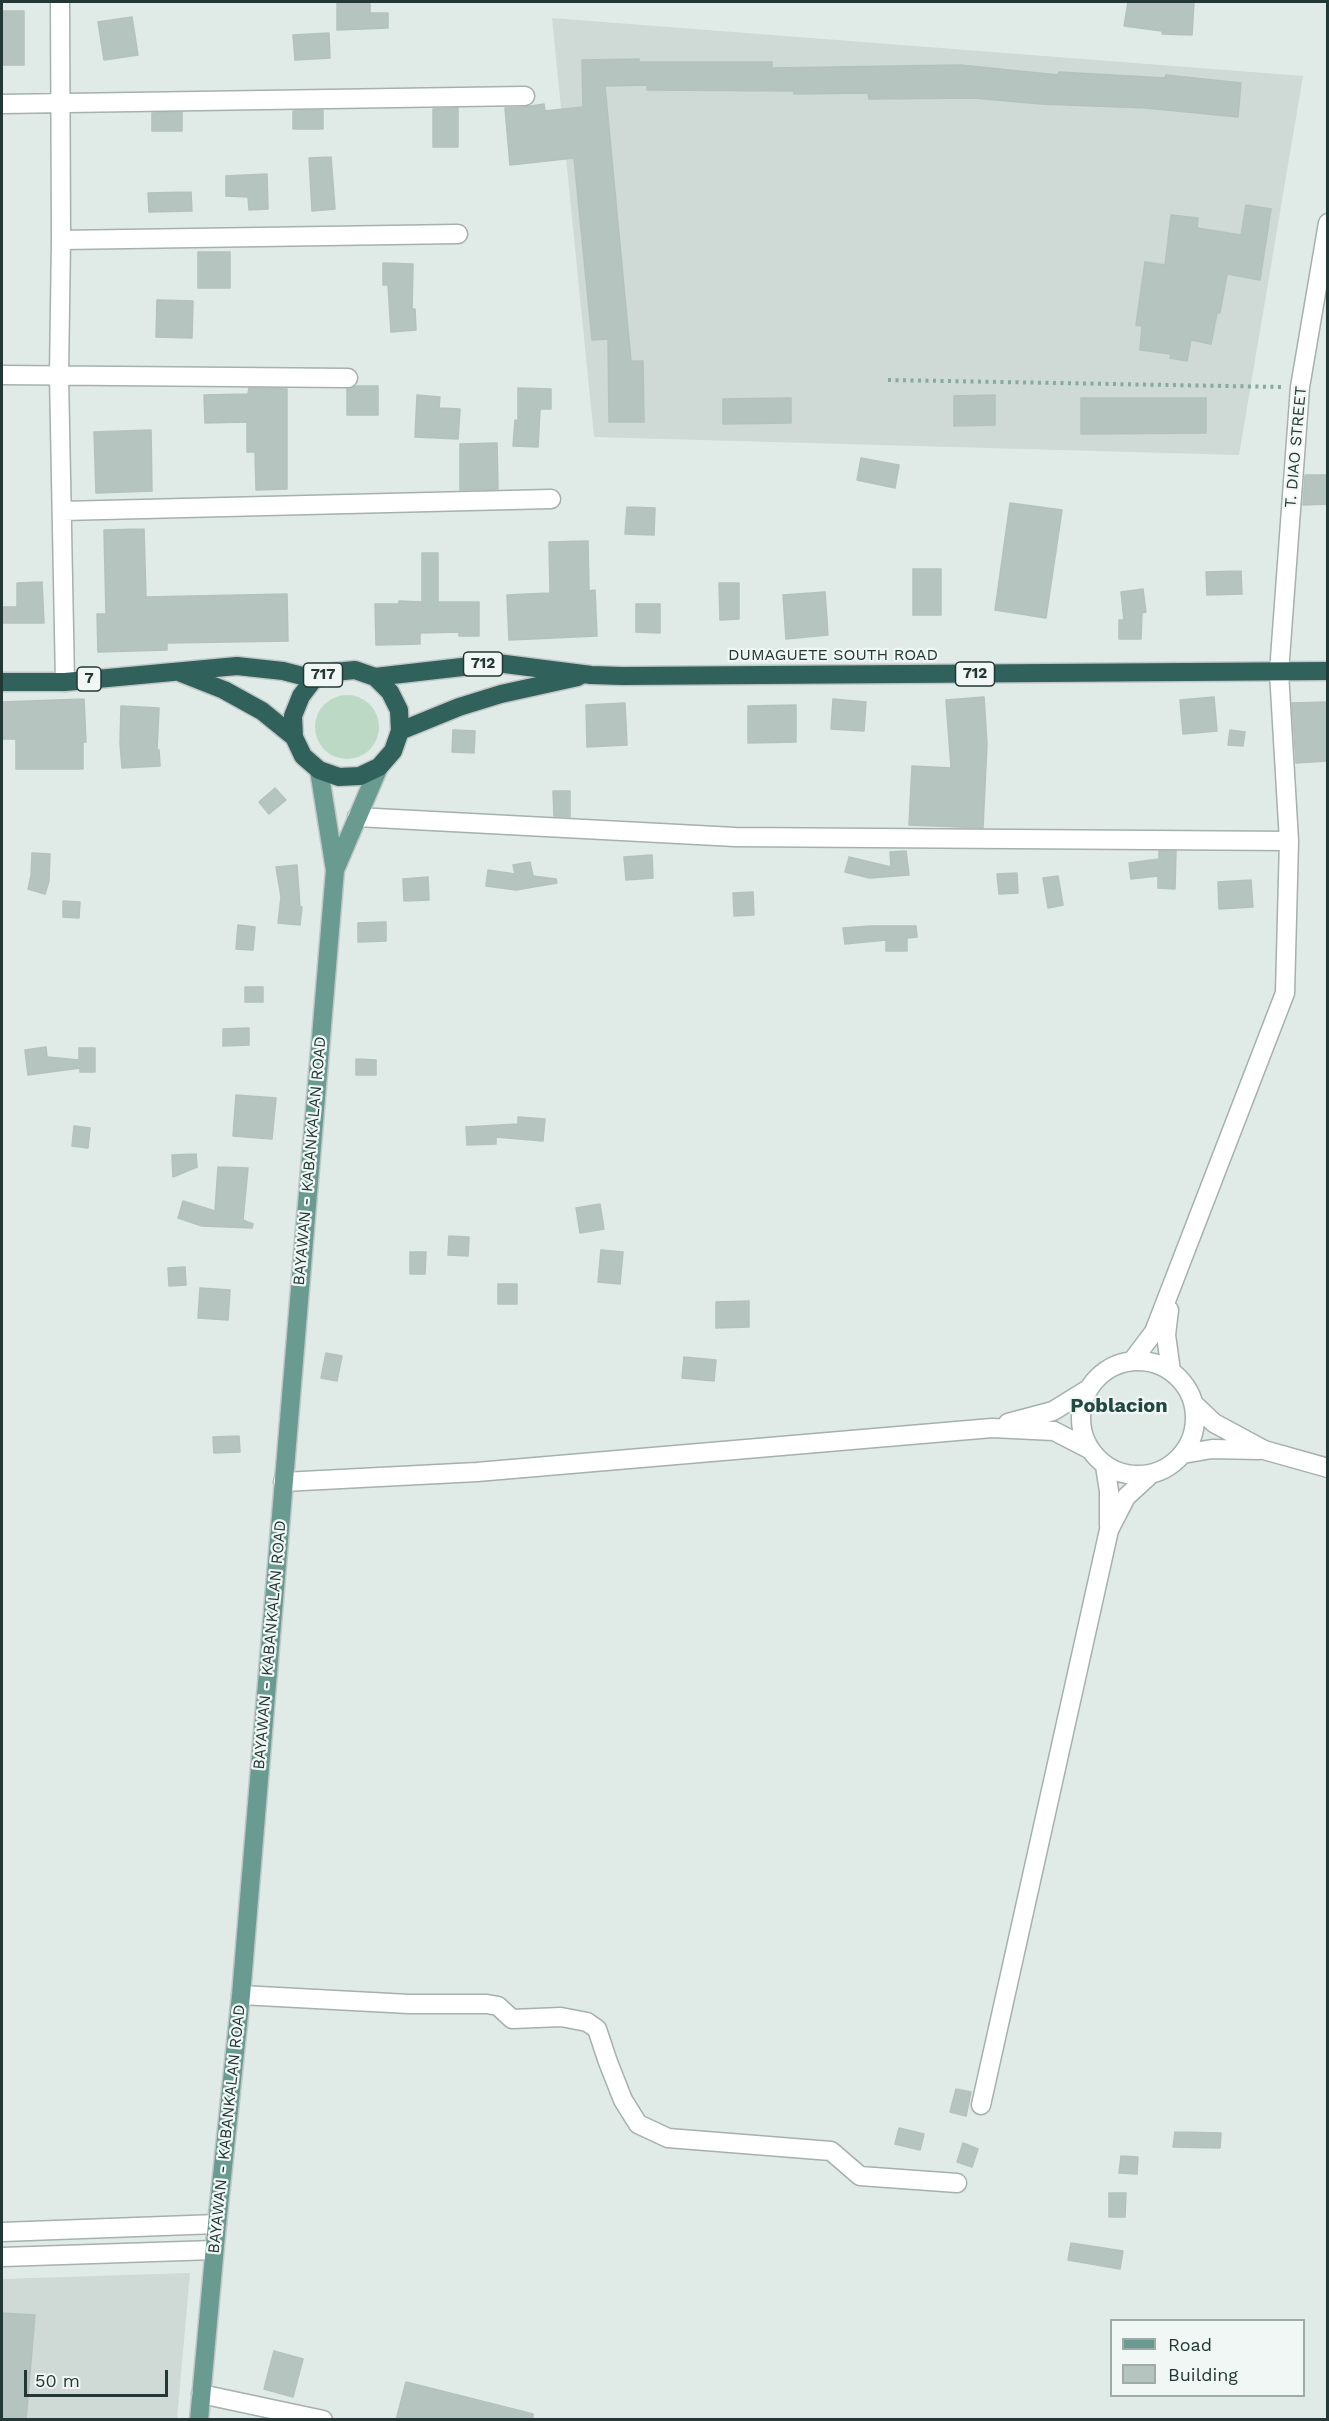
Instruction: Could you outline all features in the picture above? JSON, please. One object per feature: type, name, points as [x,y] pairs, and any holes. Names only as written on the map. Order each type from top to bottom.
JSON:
[{"type":"highway","name":"DUMAGUETE SOUTH ROAD","points":[[375,678],[496,663],[591,675],[1328,671]]},
{"type":"highway","name":"7","points":[[2,682],[65,682],[237,666],[283,671],[314,679]]},
{"type":"highway","name":"717","points":[[294,737],[293,716],[301,696],[314,679],[334,672],[355,670],[375,678]]},
{"type":"highway","name":"7","points":[[177,671],[224,690],[262,711],[294,737]]},
{"type":"highway","name":"DUMAGUETE SOUTH ROAD","points":[[400,731],[459,707],[501,694],[591,675]]},
{"type":"highway","points":[[294,737],[303,756],[319,770],[339,777],[360,776],[379,767],[393,751],[400,731],[399,710],[390,692],[375,678]]},
{"type":"main road","name":"BAYAWAN - KABANKALAN ROAD","points":[[335,870],[379,767]]},
{"type":"main road","name":"BAYAWAN - KABANKALAN ROAD","points":[[199,2420],[216,2224],[241,1995],[335,870],[319,770]]},
{"type":"street","points":[[60,2],[62,240],[59,375],[65,682]]},
{"type":"street","points":[[2,104],[525,96]]},
{"type":"street","name":"T. DIAO STREET","points":[[1171,1291],[1285,993],[1289,841],[1279,672],[1300,387],[1328,224]]},
{"type":"street","points":[[62,240],[458,234]]},
{"type":"street","points":[[2,375],[348,378]]},
{"type":"street","points":[[62,511],[552,500]]},
{"type":"street","points":[[357,817],[735,837],[1289,841]]},
{"type":"street","points":[[1132,1361],[1154,1332],[1171,1291]]},
{"type":"street","points":[[1171,1291],[1166,1335],[1171,1371]]},
{"type":"street","points":[[1089,1449],[1081,1428],[1080,1417],[1087,1390],[1095,1379],[1106,1371],[1118,1364],[1132,1361],[1156,1363],[1171,1371],[1181,1380],[1194,1404],[1214,1423],[1264,1450],[1328,1468]]},
{"type":"street","points":[[992,1428],[1053,1411],[1087,1390]]},
{"type":"street","points":[[283,1482],[477,1472],[992,1428],[1054,1431],[1089,1449],[1105,1466],[1125,1474],[1151,1474],[1163,1470],[1183,1454],[1194,1432],[1196,1418],[1194,1404]]},
{"type":"street","points":[[1183,1454],[1212,1449],[1264,1450]]},
{"type":"street","points":[[981,2105],[1109,1530],[1109,1491],[1105,1466]]},
{"type":"street","points":[[1109,1530],[1126,1497],[1151,1474]]},
{"type":"street","points":[[241,1995],[409,2004],[487,2004],[498,2006],[512,2019],[561,2017],[587,2022],[597,2029],[623,2100],[638,2124],[668,2138],[831,2151],[860,2176],[957,2184]]},
{"type":"street","points":[[2,2232],[216,2224]]},
{"type":"street","points":[[2,2257],[214,2250]]},
{"type":"street","points":[[201,2394],[323,2420]]},
{"type":"path","points":[[888,380],[1300,387]]},
{"type":"shaded area","points":[[552,18],[1303,76],[1239,455],[594,437]]},
{"type":"shaded area","points":[[190,2273],[177,2419],[2,2419],[2,2279]]},
{"type":"green space","points":[[347,695],[365,701],[373,709],[379,727],[373,745],[365,753],[347,759],[329,753],[321,745],[315,727],[321,709],[329,701]]},
{"type":"building","points":[[337,2],[370,2],[370,13],[388,13],[388,28],[337,30]]},
{"type":"building","points":[[1128,2],[1194,2],[1192,35],[1162,34],[1162,31],[1124,26]]},
{"type":"building","points":[[2,11],[24,11],[24,65],[2,65]]},
{"type":"building","points":[[132,17],[138,55],[104,60],[98,22]]},
{"type":"building","points":[[329,33],[330,58],[295,60],[293,35]]},
{"type":"building","points":[[639,59],[639,62],[772,62],[772,68],[960,65],[1058,75],[1059,72],[1165,78],[1166,75],[1241,83],[1238,117],[1146,108],[1041,104],[974,98],[869,99],[868,93],[794,94],[794,91],[647,90],[647,85],[605,86],[631,361],[643,361],[644,422],[609,422],[608,339],[592,340],[574,158],[510,165],[505,108],[544,104],[545,111],[583,107],[582,60]]},
{"type":"building","points":[[458,108],[458,147],[433,147],[433,109]]},
{"type":"building","points":[[323,110],[323,129],[293,129],[293,111]]},
{"type":"building","points":[[182,112],[182,131],[152,131],[152,113]]},
{"type":"building","points":[[331,157],[335,209],[312,211],[309,158]]},
{"type":"building","points":[[267,174],[268,209],[249,210],[248,197],[226,196],[226,176]]},
{"type":"building","points":[[191,192],[192,211],[149,212],[148,193]]},
{"type":"building","points":[[1246,205],[1271,209],[1260,280],[1227,274],[1220,313],[1217,313],[1211,344],[1191,340],[1187,361],[1170,358],[1171,354],[1140,350],[1142,326],[1136,325],[1145,262],[1165,265],[1171,215],[1198,218],[1197,228],[1241,235]]},
{"type":"building","points":[[198,252],[230,252],[230,288],[198,288]]},
{"type":"building","points":[[383,263],[413,264],[412,309],[415,309],[416,330],[391,332],[388,285],[383,285]]},
{"type":"building","points":[[157,300],[193,301],[192,338],[156,337]]},
{"type":"building","points":[[356,386],[378,386],[378,415],[347,415],[347,389]]},
{"type":"building","points":[[249,388],[287,389],[287,489],[256,490],[255,452],[247,452],[247,422],[205,423],[204,395],[248,394]]},
{"type":"building","points":[[518,388],[551,389],[551,409],[540,409],[538,447],[513,446],[515,420],[518,421]]},
{"type":"building","points":[[417,395],[440,397],[439,408],[460,409],[458,439],[415,437]]},
{"type":"building","points":[[995,395],[995,425],[954,426],[954,396]]},
{"type":"building","points":[[791,398],[791,423],[723,424],[723,399]]},
{"type":"building","points":[[1081,398],[1206,398],[1206,433],[1081,434]]},
{"type":"building","points":[[151,430],[152,491],[96,493],[94,432]]},
{"type":"building","points":[[497,443],[498,489],[460,490],[460,444]]},
{"type":"building","points":[[861,458],[899,465],[895,488],[857,480]]},
{"type":"building","points":[[1305,475],[1328,475],[1328,504],[1303,505]]},
{"type":"building","points":[[1010,503],[1062,510],[1046,618],[995,610]]},
{"type":"building","points":[[627,507],[655,508],[654,535],[625,534]]},
{"type":"building","points":[[144,529],[146,597],[287,594],[288,641],[167,643],[167,650],[98,652],[97,614],[106,614],[104,530]]},
{"type":"building","points":[[588,541],[589,591],[595,590],[597,636],[509,640],[507,595],[550,593],[549,542]]},
{"type":"building","points":[[422,553],[438,553],[438,602],[479,602],[479,636],[459,636],[459,632],[420,633],[420,644],[376,645],[375,604],[399,604],[399,601],[422,602]]},
{"type":"building","points":[[913,569],[941,569],[941,615],[913,615]]},
{"type":"building","points":[[1241,571],[1242,594],[1207,595],[1206,572]]},
{"type":"building","points":[[42,582],[44,623],[2,623],[2,607],[17,607],[17,583]]},
{"type":"building","points":[[719,583],[739,583],[739,619],[720,620]]},
{"type":"building","points":[[1143,589],[1146,612],[1142,613],[1141,639],[1119,639],[1119,620],[1124,620],[1121,592]]},
{"type":"building","points":[[825,592],[828,635],[786,639],[783,595]]},
{"type":"building","points":[[636,604],[660,604],[660,633],[636,632]]},
{"type":"building","points":[[984,697],[987,744],[983,828],[909,825],[912,766],[951,768],[946,700]]},
{"type":"building","points":[[1214,697],[1217,731],[1183,734],[1180,700]]},
{"type":"building","points":[[84,699],[86,742],[83,742],[83,769],[16,769],[16,739],[2,739],[2,702]]},
{"type":"building","points":[[833,699],[866,702],[864,731],[831,729]]},
{"type":"building","points":[[1328,702],[1328,761],[1296,763],[1292,703]]},
{"type":"building","points":[[625,703],[627,745],[587,747],[586,705]]},
{"type":"building","points":[[796,705],[796,742],[748,743],[748,706]]},
{"type":"building","points":[[121,706],[159,708],[157,750],[159,750],[160,766],[122,768]]},
{"type":"building","points":[[453,730],[475,731],[474,753],[452,752]]},
{"type":"building","points":[[1230,730],[1245,732],[1243,746],[1228,745]]},
{"type":"building","points":[[275,788],[286,800],[269,814],[259,802]]},
{"type":"building","points":[[553,791],[570,791],[570,817],[554,816]]},
{"type":"building","points":[[906,851],[909,875],[870,878],[845,872],[849,857],[891,867],[890,852]]},
{"type":"building","points":[[1159,851],[1176,851],[1175,889],[1158,888],[1158,876],[1131,879],[1129,863],[1159,859]]},
{"type":"building","points":[[32,853],[50,854],[49,881],[45,894],[28,889]]},
{"type":"building","points":[[652,855],[653,878],[626,880],[624,857]]},
{"type":"building","points":[[530,862],[533,876],[556,879],[557,883],[516,890],[486,886],[488,870],[515,874],[513,865]]},
{"type":"building","points":[[297,865],[300,907],[302,907],[300,925],[278,923],[281,897],[276,867]]},
{"type":"building","points":[[1017,873],[1018,893],[999,894],[997,874]]},
{"type":"building","points":[[1058,876],[1063,905],[1048,908],[1043,878]]},
{"type":"building","points":[[428,877],[429,900],[404,901],[403,879]]},
{"type":"building","points":[[1251,880],[1253,907],[1219,909],[1218,882]]},
{"type":"building","points":[[753,892],[754,915],[734,916],[733,893]]},
{"type":"building","points":[[63,901],[80,902],[79,918],[63,917]]},
{"type":"building","points":[[386,922],[386,941],[358,942],[358,923]]},
{"type":"building","points":[[238,925],[255,927],[253,950],[236,949]]},
{"type":"building","points":[[916,926],[917,937],[907,938],[907,951],[886,951],[886,940],[845,944],[843,928]]},
{"type":"building","points":[[245,987],[263,987],[263,1002],[245,1002]]},
{"type":"building","points":[[249,1028],[249,1045],[223,1046],[223,1029]]},
{"type":"building","points":[[46,1047],[47,1057],[79,1060],[79,1048],[95,1048],[95,1072],[80,1072],[80,1068],[28,1075],[25,1050]]},
{"type":"building","points":[[356,1059],[376,1060],[376,1075],[356,1075]]},
{"type":"building","points":[[236,1095],[276,1098],[272,1139],[233,1136]]},
{"type":"building","points":[[518,1117],[545,1119],[543,1141],[496,1137],[496,1144],[467,1145],[466,1127],[518,1124]]},
{"type":"building","points":[[74,1126],[90,1128],[88,1148],[72,1146]]},
{"type":"building","points":[[196,1154],[197,1167],[173,1177],[172,1155]]},
{"type":"building","points":[[218,1167],[248,1168],[243,1220],[253,1224],[252,1228],[202,1226],[178,1218],[183,1201],[215,1211]]},
{"type":"building","points":[[600,1204],[604,1229],[580,1233],[576,1208]]},
{"type":"building","points":[[449,1236],[469,1237],[468,1256],[448,1255]]},
{"type":"building","points":[[601,1250],[623,1252],[620,1284],[598,1282]]},
{"type":"building","points":[[410,1252],[426,1252],[425,1274],[410,1274]]},
{"type":"building","points":[[185,1267],[186,1285],[169,1286],[168,1268]]},
{"type":"building","points":[[498,1284],[517,1284],[517,1304],[498,1304]]},
{"type":"building","points":[[200,1288],[230,1290],[228,1320],[198,1318]]},
{"type":"building","points":[[749,1301],[749,1327],[716,1328],[716,1302]]},
{"type":"building","points":[[326,1353],[342,1356],[337,1381],[321,1378]]},
{"type":"building","points":[[684,1357],[716,1360],[714,1381],[682,1378]]},
{"type":"building","points":[[239,1436],[240,1452],[214,1453],[213,1437]]},
{"type":"building","points":[[956,2089],[971,2092],[966,2116],[950,2112]]},
{"type":"building","points":[[899,2128],[924,2134],[920,2150],[895,2144]]},
{"type":"building","points":[[1175,2132],[1221,2133],[1220,2148],[1173,2147]]},
{"type":"building","points":[[963,2143],[978,2149],[972,2167],[957,2162]]},
{"type":"building","points":[[1121,2156],[1138,2157],[1137,2174],[1119,2173]]},
{"type":"building","points":[[1109,2193],[1126,2193],[1125,2217],[1109,2217]]},
{"type":"building","points":[[1071,2243],[1123,2251],[1120,2269],[1068,2260]]},
{"type":"building","points":[[2,2313],[35,2315],[26,2420],[2,2420]]},
{"type":"building","points":[[274,2351],[303,2359],[293,2397],[264,2389]]},
{"type":"building","points":[[406,2382],[533,2414],[533,2420],[396,2420]]},
{"type":"district","name":"Poblacion","points":[[1119,1406]]}]
